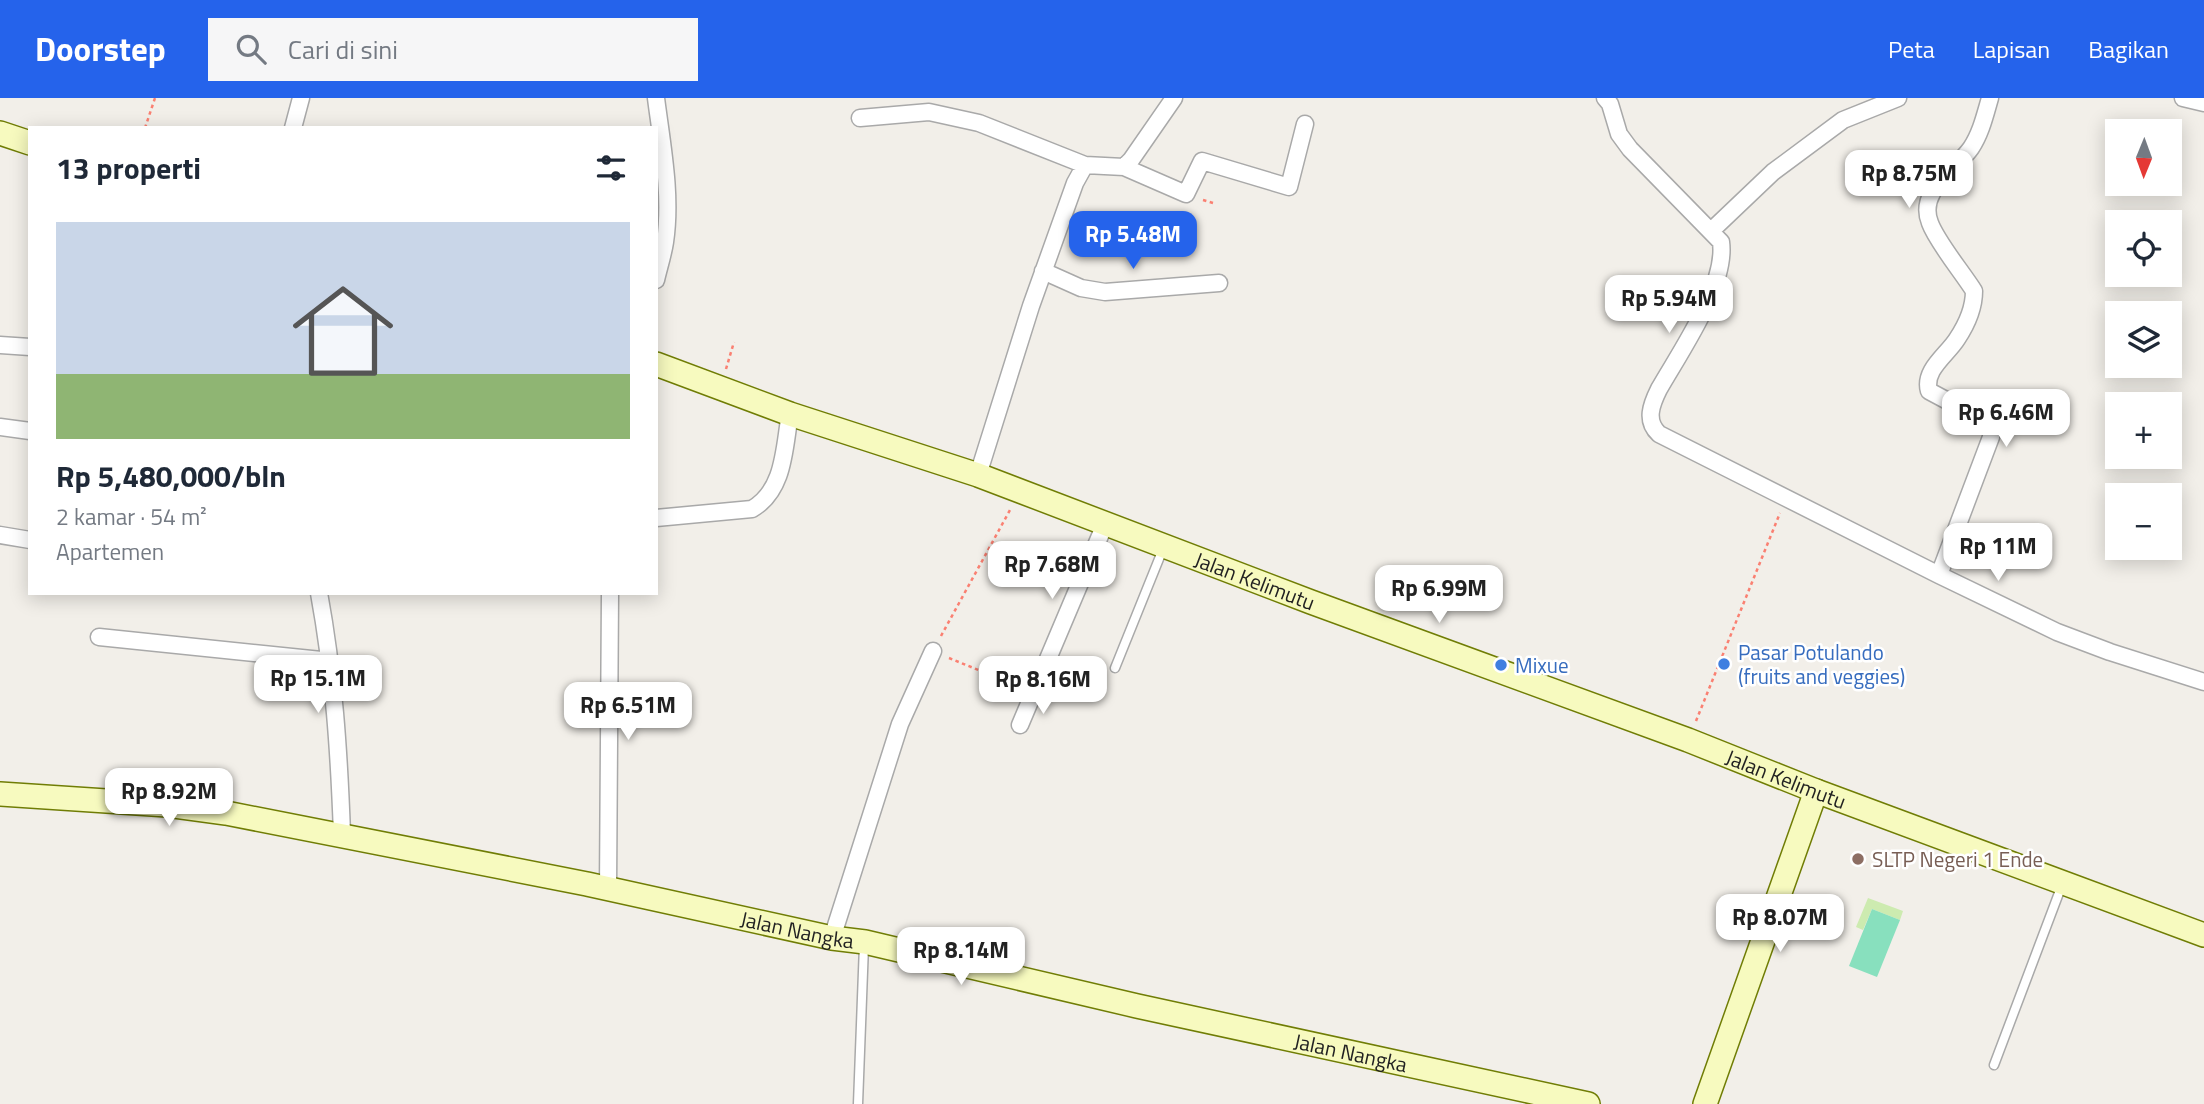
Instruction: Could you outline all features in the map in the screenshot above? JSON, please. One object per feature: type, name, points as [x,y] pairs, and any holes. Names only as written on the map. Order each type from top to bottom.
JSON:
[{"type":"street","points":[[293,126],[300,98]]},
{"type":"street","points":[[656,98],[667,204],[665,241],[658,271]]},
{"type":"street","points":[[1124,167],[1174,98]]},
{"type":"street","points":[[1605,98],[1611,104],[1619,134],[1721,242],[1714,286],[1707,306],[1658,389],[1650,417],[1652,427],[1659,434],[2057,632],[2204,682]]},
{"type":"street","points":[[1711,231],[1773,172],[1843,120],[1898,98]]},
{"type":"street","points":[[1939,575],[1991,436],[1991,426],[1929,391],[1927,386],[1928,377],[1957,340],[1974,303],[1973,291],[1931,226],[1927,205],[1936,186],[1973,146],[1981,130],[1990,98]]},
{"type":"street","points":[[2183,98],[2204,103]]},
{"type":"street","points":[[860,118],[929,112],[979,123],[1085,165],[1124,167],[1186,194],[1202,161],[1289,187],[1305,124]]},
{"type":"street","points":[[0,133],[28,142]]},
{"type":"street","points":[[978,475],[1043,271],[1075,183],[1085,165]]},
{"type":"street","points":[[1043,271],[1081,288],[1105,292],[1219,283]]},
{"type":"street","points":[[0,345],[28,347]]},
{"type":"street","name":"Jalan Kelimutu","points":[[658,365],[790,414],[978,475],[1311,602],[1688,740],[2111,902],[2204,934]]},
{"type":"street","points":[[658,518],[752,509],[764,502],[777,482],[790,414]]},
{"type":"street","points":[[0,427],[28,431]]},
{"type":"street","points":[[1020,725],[1105,524]]},
{"type":"street","points":[[0,536],[28,540]]},
{"type":"street","points":[[319,595],[331,661],[339,752],[342,834]]},
{"type":"street","points":[[608,890],[610,595]]},
{"type":"street","points":[[99,638],[331,661]]},
{"type":"street","points":[[832,937],[900,724],[933,651]]},
{"type":"street","points":[[1705,1104],[1816,791]]},
{"type":"street","name":"Jalan Nangka","points":[[0,794],[167,805],[342,834],[864,942],[1137,1006],[1588,1104]]},
{"type":"lane","points":[[1115,668],[1164,546]]},
{"type":"lane","points":[[1994,1065],[2064,882]]},
{"type":"lane","points":[[858,1104],[864,942]]},
{"type":"path","points":[[146,126],[155,98]]},
{"type":"path","points":[[720,388],[734,342]]},
{"type":"path","points":[[1020,491],[933,651],[1033,692]]},
{"type":"path","points":[[1688,740],[1786,497]]},
{"type":"green space","points":[[1868,898],[1903,911],[1900,920],[1872,909],[1863,930],[1856,927]]},
{"type":"green space","points":[[1872,909],[1900,920],[1877,977],[1849,966]]},
{"type":"place","name":"Pasar Potulando (fruits and veggies)","points":[[1724,664]]},
{"type":"place","name":"Mixue","points":[[1501,665]]},
{"type":"place","name":"SLTP Negeri 1 Ende","points":[[1858,859]]}]
